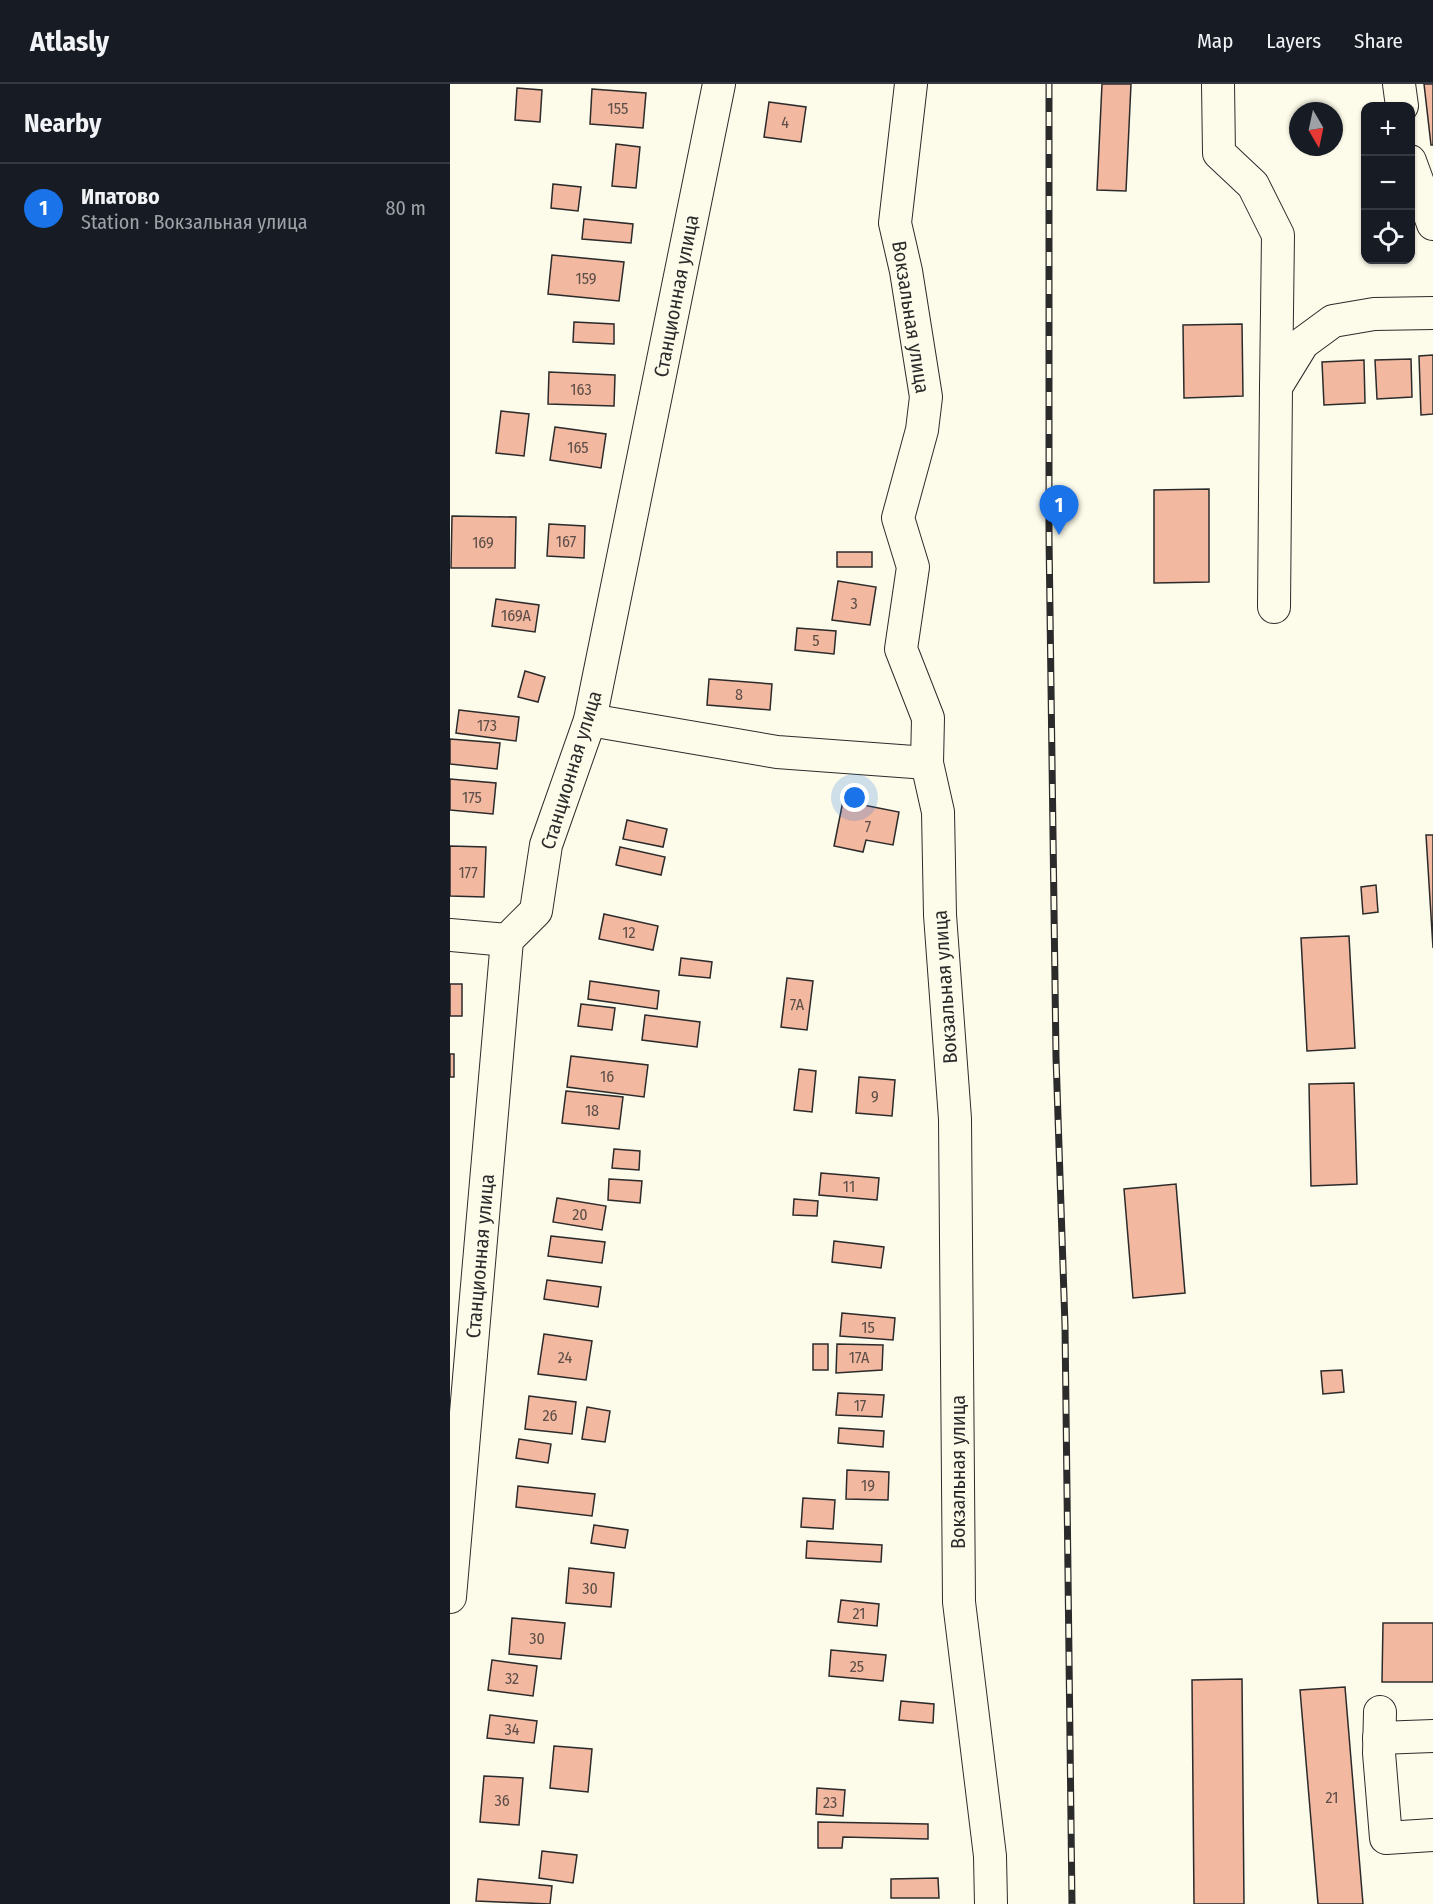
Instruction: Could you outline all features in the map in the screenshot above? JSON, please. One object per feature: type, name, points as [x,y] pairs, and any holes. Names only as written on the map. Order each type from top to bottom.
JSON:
[{"type":"street","name":"Станционная улица","points":[[450,1597],[507,940],[536,911],[546,845],[590,720],[719,84]]},
{"type":"street","name":"Вокзальная улица","points":[[912,84],[895,223],[906,271],[926,397],[922,430],[898,518],[913,567],[901,649],[928,718],[927,763],[938,812],[940,915],[955,1119],[959,1602],[990,1856],[992,1904]]},
{"type":"street","points":[[1218,84],[1219,153],[1253,185],[1278,235],[1274,607]]},
{"type":"street","points":[[1399,84],[1401,102]]},
{"type":"street","points":[[1415,175],[1433,224]]},
{"type":"street","points":[[1276,387],[1303,343],[1334,321],[1374,314],[1433,312]]},
{"type":"street","points":[[590,720],[777,752],[927,763]]},
{"type":"street","points":[[450,935],[507,940]]},
{"type":"street","points":[[1433,1736],[1380,1725],[1386,1838],[1433,1835]]},
{"type":"building","points":[[1102,84],[1131,84],[1126,191],[1097,190]]},
{"type":"building","points":[[1424,84],[1433,84],[1433,145],[1431,145]]},
{"type":"building","points":[[517,88],[542,90],[540,122],[515,120]]},
{"type":"building","points":[[592,89],[646,93],[643,128],[590,124]]},
{"type":"building","points":[[769,102],[806,107],[801,142],[764,137]]},
{"type":"building","points":[[616,144],[640,147],[636,188],[612,186]]},
{"type":"building","points":[[553,184],[581,187],[578,211],[551,208]]},
{"type":"building","points":[[584,219],[633,224],[631,243],[582,239]]},
{"type":"building","points":[[552,255],[624,262],[619,301],[548,294]]},
{"type":"building","points":[[574,322],[614,324],[614,344],[573,342]]},
{"type":"building","points":[[1242,324],[1243,396],[1184,398],[1183,325]]},
{"type":"building","points":[[1433,355],[1433,414],[1421,415],[1419,356]]},
{"type":"building","points":[[1411,359],[1412,397],[1377,399],[1375,360]]},
{"type":"building","points":[[1364,360],[1365,403],[1324,405],[1322,362]]},
{"type":"building","points":[[549,372],[615,375],[614,406],[548,404]]},
{"type":"building","points":[[501,411],[529,414],[524,456],[496,453]]},
{"type":"building","points":[[555,427],[606,434],[601,468],[550,460]]},
{"type":"building","points":[[1209,489],[1209,582],[1154,583],[1154,490]]},
{"type":"building","points":[[452,516],[516,517],[515,568],[451,568]]},
{"type":"building","points":[[549,524],[585,526],[584,558],[547,556]]},
{"type":"building","points":[[837,552],[872,552],[872,567],[837,567]]},
{"type":"building","points":[[838,581],[876,587],[870,625],[832,620]]},
{"type":"building","points":[[496,599],[539,605],[535,632],[492,626]]},
{"type":"building","points":[[797,628],[836,631],[834,654],[795,650]]},
{"type":"building","points":[[525,671],[545,677],[538,702],[518,697]]},
{"type":"building","points":[[709,679],[772,684],[770,710],[707,705]]},
{"type":"building","points":[[459,710],[519,717],[516,741],[456,733]]},
{"type":"building","points":[[450,739],[500,743],[497,769],[450,764]]},
{"type":"building","points":[[450,779],[496,783],[493,814],[450,810]]},
{"type":"building","points":[[843,801],[899,812],[893,845],[866,840],[863,852],[834,846]]},
{"type":"building","points":[[627,820],[667,829],[663,847],[623,839]]},
{"type":"building","points":[[1426,835],[1433,835],[1433,948]]},
{"type":"building","points":[[450,846],[486,847],[484,897],[450,896]]},
{"type":"building","points":[[620,847],[665,857],[661,875],[616,865]]},
{"type":"building","points":[[1376,885],[1378,912],[1363,914],[1361,887]]},
{"type":"building","points":[[604,914],[658,926],[653,950],[599,939]]},
{"type":"building","points":[[1349,936],[1355,1048],[1307,1051],[1301,938]]},
{"type":"building","points":[[681,958],[712,962],[710,978],[679,975]]},
{"type":"building","points":[[787,978],[813,981],[807,1030],[781,1027]]},
{"type":"building","points":[[590,981],[659,991],[657,1009],[588,999]]},
{"type":"building","points":[[450,984],[462,984],[462,1016],[450,1016]]},
{"type":"building","points":[[581,1004],[615,1008],[612,1030],[578,1026]]},
{"type":"building","points":[[645,1015],[700,1022],[697,1047],[642,1040]]},
{"type":"building","points":[[450,1054],[454,1054],[454,1077],[450,1077]]},
{"type":"building","points":[[571,1056],[648,1065],[644,1097],[567,1087]]},
{"type":"building","points":[[799,1069],[816,1071],[812,1112],[794,1110]]},
{"type":"building","points":[[859,1077],[895,1080],[892,1116],[856,1113]]},
{"type":"building","points":[[1354,1083],[1357,1184],[1311,1186],[1309,1084]]},
{"type":"building","points":[[566,1091],[623,1097],[619,1129],[562,1123]]},
{"type":"building","points":[[614,1149],[640,1151],[639,1170],[612,1168]]},
{"type":"building","points":[[821,1173],[879,1178],[877,1200],[819,1195]]},
{"type":"building","points":[[609,1179],[642,1181],[640,1203],[608,1200]]},
{"type":"building","points":[[1176,1184],[1185,1293],[1133,1298],[1124,1189]]},
{"type":"building","points":[[557,1198],[606,1206],[602,1230],[553,1222]]},
{"type":"building","points":[[794,1199],[818,1201],[817,1216],[793,1215]]},
{"type":"building","points":[[551,1236],[605,1242],[602,1263],[548,1256]]},
{"type":"building","points":[[834,1241],[884,1247],[881,1268],[832,1262]]},
{"type":"building","points":[[547,1280],[601,1287],[598,1307],[544,1299]]},
{"type":"building","points":[[842,1313],[895,1318],[893,1340],[840,1336]]},
{"type":"building","points":[[544,1334],[592,1341],[586,1380],[538,1374]]},
{"type":"building","points":[[813,1344],[828,1344],[828,1370],[813,1370]]},
{"type":"building","points":[[837,1344],[883,1345],[882,1370],[836,1373]]},
{"type":"building","points":[[1342,1370],[1344,1392],[1323,1394],[1321,1371]]},
{"type":"building","points":[[838,1393],[884,1395],[882,1417],[836,1415]]},
{"type":"building","points":[[529,1396],[576,1402],[572,1434],[525,1429]]},
{"type":"building","points":[[587,1407],[610,1411],[605,1442],[582,1439]]},
{"type":"building","points":[[839,1428],[884,1431],[883,1447],[838,1443]]},
{"type":"building","points":[[519,1439],[551,1444],[548,1463],[516,1458]]},
{"type":"building","points":[[847,1470],[889,1472],[888,1500],[846,1499]]},
{"type":"building","points":[[518,1486],[595,1494],[592,1516],[516,1507]]},
{"type":"building","points":[[803,1498],[835,1500],[833,1529],[801,1527]]},
{"type":"building","points":[[594,1525],[628,1530],[625,1548],[591,1543]]},
{"type":"building","points":[[807,1541],[882,1545],[881,1562],[806,1558]]},
{"type":"building","points":[[569,1568],[614,1573],[611,1607],[566,1603]]},
{"type":"building","points":[[841,1600],[879,1604],[877,1626],[838,1622]]},
{"type":"building","points":[[512,1618],[565,1623],[561,1659],[509,1654]]},
{"type":"building","points":[[1383,1623],[1433,1623],[1433,1682],[1382,1682]]},
{"type":"building","points":[[831,1650],[886,1655],[883,1681],[829,1676]]},
{"type":"building","points":[[492,1660],[537,1666],[533,1696],[488,1690]]},
{"type":"building","points":[[1242,1679],[1244,1904],[1194,1904],[1192,1680]]},
{"type":"building","points":[[1345,1687],[1363,1904],[1318,1904],[1300,1690]]},
{"type":"building","points":[[901,1701],[934,1704],[933,1723],[899,1720]]},
{"type":"building","points":[[490,1715],[537,1721],[534,1743],[487,1738]]},
{"type":"building","points":[[554,1746],[592,1749],[588,1792],[550,1788]]},
{"type":"building","points":[[484,1776],[523,1778],[519,1825],[480,1822]]},
{"type":"building","points":[[817,1788],[845,1790],[843,1816],[816,1814]]},
{"type":"building","points":[[818,1822],[928,1824],[928,1839],[843,1837],[842,1848],[818,1848]]},
{"type":"building","points":[[542,1851],[577,1855],[573,1883],[539,1878]]},
{"type":"building","points":[[938,1878],[939,1898],[891,1898],[891,1879]]},
{"type":"building","points":[[478,1879],[552,1886],[550,1904],[476,1901]]},
{"type":"railway","points":[[1049,84],[1049,537],[1056,1057],[1065,1326],[1072,1904]]},
{"type":"place","name":"Ипатово","points":[[1059,535]]}]
